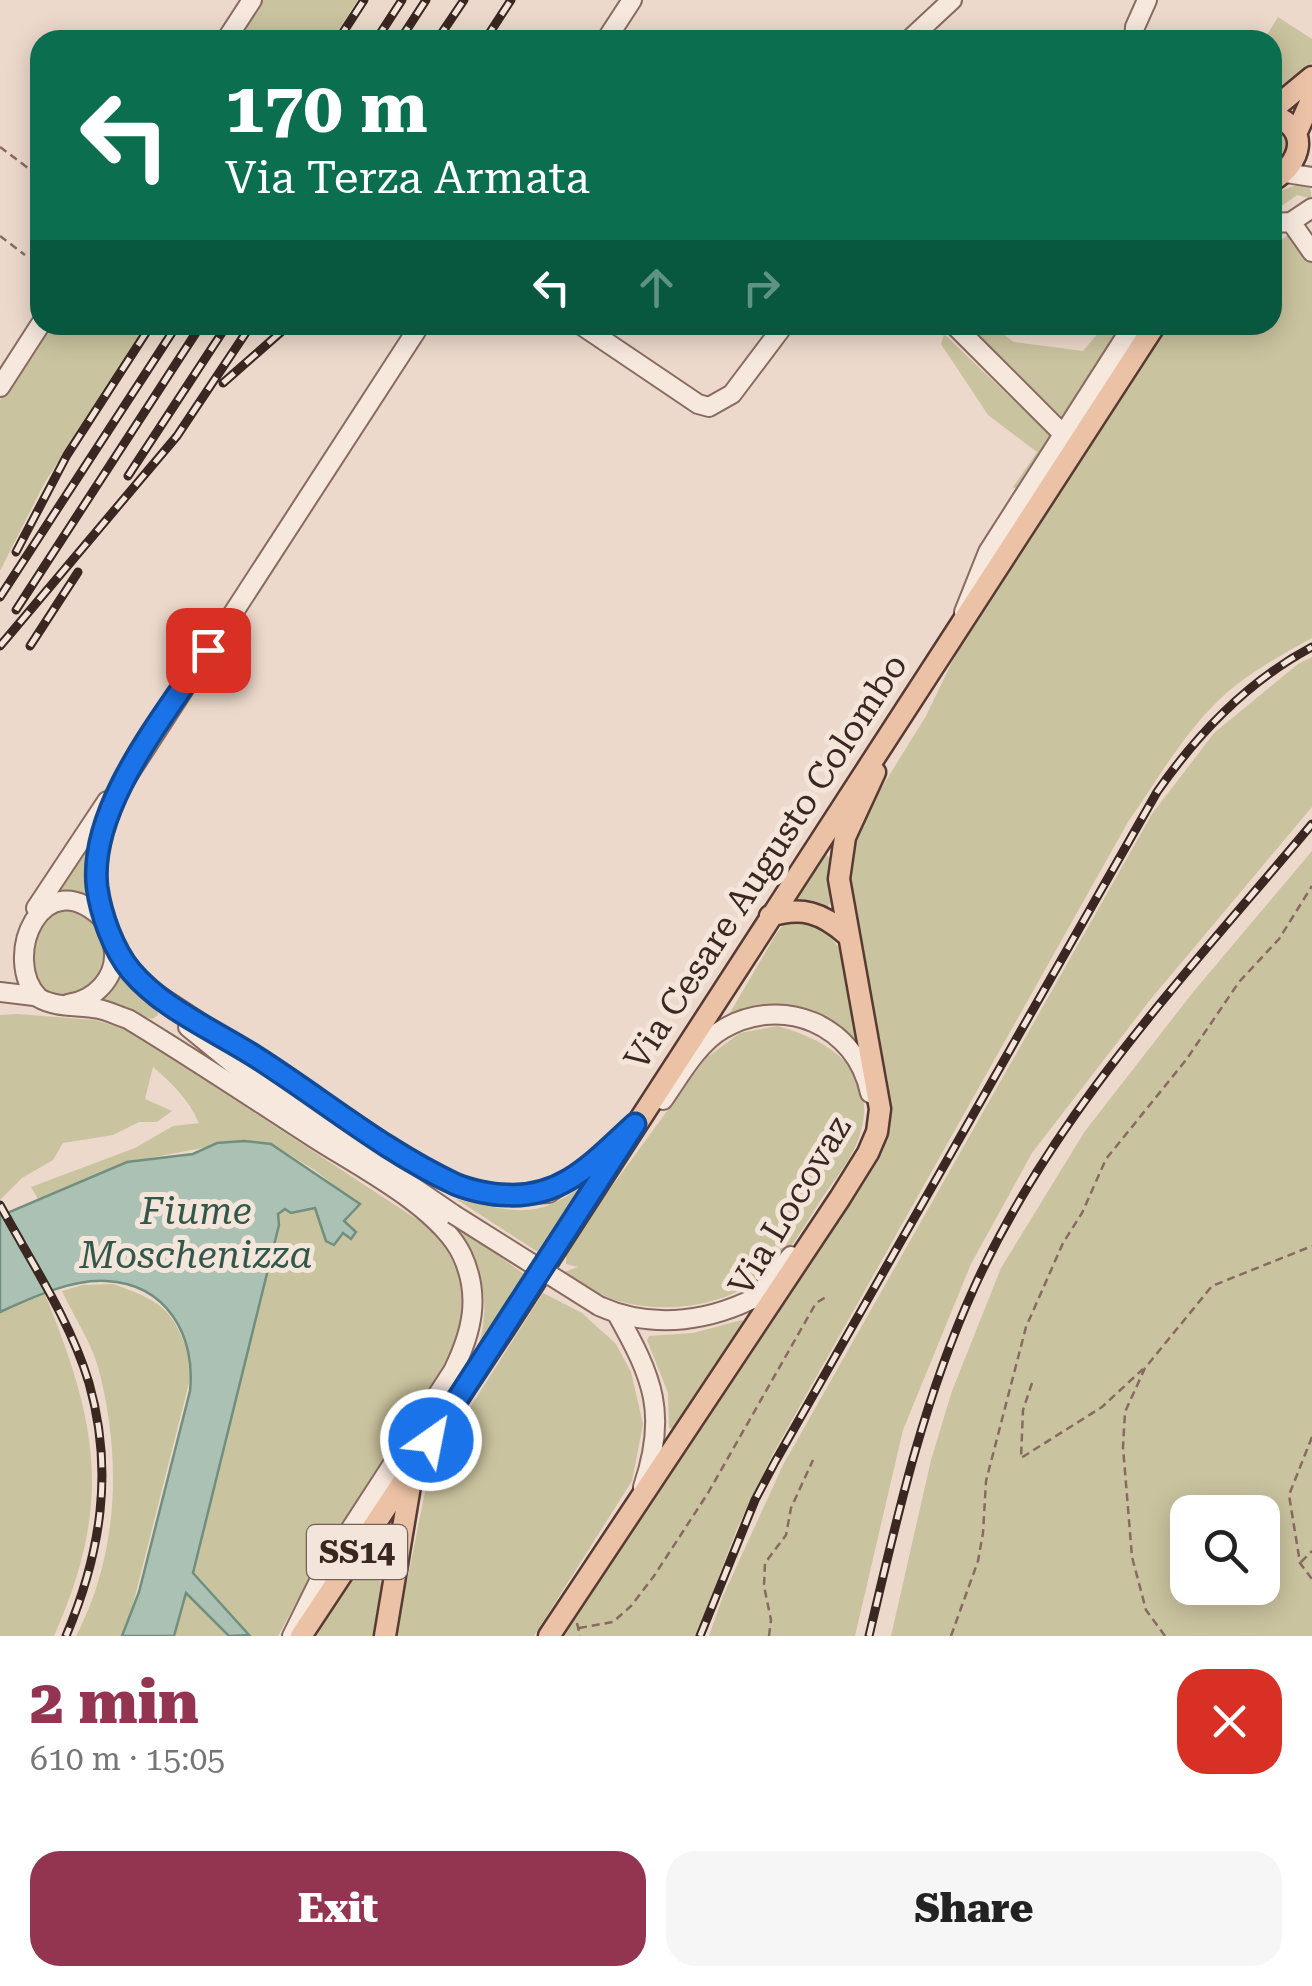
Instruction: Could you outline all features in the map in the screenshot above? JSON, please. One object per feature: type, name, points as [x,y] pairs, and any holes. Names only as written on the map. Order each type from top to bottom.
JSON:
[{"type":"main road","points":[[1282,103],[1312,76]]},
{"type":"main road","points":[[1282,173],[1298,155],[1312,98]]},
{"type":"main road","points":[[1282,119],[1302,144]]},
{"type":"main road","name":"Via Cesare Augusto Colombo","points":[[301,1636],[1148,335]]},
{"type":"main road","name":"Via Locovaz","points":[[550,1636],[786,1280],[868,1153],[877,1132],[880,1109],[876,1070],[846,934],[839,879],[844,837],[907,705]]},
{"type":"main road","points":[[770,916],[804,910],[831,921],[846,934]]},
{"type":"main road","points":[[385,1636],[413,1468]]},
{"type":"street","points":[[232,30],[252,0]]},
{"type":"street","points":[[612,30],[632,0]]},
{"type":"street","points":[[920,30],[952,0]]},
{"type":"street","points":[[1135,30],[1147,0]]},
{"type":"street","points":[[1282,178],[1312,178]]},
{"type":"street","points":[[1312,208],[1282,222],[1312,252]]},
{"type":"street","points":[[0,387],[34,335]]},
{"type":"street","points":[[35,996],[22,984],[13,967],[13,933],[36,908],[80,839],[121,786],[414,335]]},
{"type":"street","points":[[596,335],[698,404],[709,407],[732,394],[776,335]]},
{"type":"street","points":[[964,335],[1062,433]]},
{"type":"street","points":[[960,624],[988,552],[1126,335]]},
{"type":"street","points":[[121,786],[101,838],[97,885],[115,946],[146,987],[232,1063],[454,1214],[608,1310],[688,1321],[756,1298],[786,1280]]},
{"type":"street","points":[[36,908],[50,902],[81,903],[105,921]]},
{"type":"street","points":[[63,1004],[94,994],[107,981],[114,964],[115,946]]},
{"type":"street","points":[[146,987],[410,1160],[460,1186],[505,1196],[549,1192],[591,1164],[635,1124]]},
{"type":"street","points":[[0,992],[101,1010],[232,1063]]},
{"type":"street","name":"Via Locovaz","points":[[619,1150],[655,1111],[705,1043],[722,1030],[760,1014],[784,1012],[804,1017],[838,1036],[865,1074],[871,1100],[865,1139],[784,1266],[756,1298]]},
{"type":"street","points":[[128,1019],[428,1215],[443,1227],[461,1252],[472,1280],[474,1309],[468,1339],[453,1371],[326,1567],[292,1636]]},
{"type":"street","points":[[608,1310],[644,1364],[657,1409],[654,1449],[639,1498]]},
{"type":"path","points":[[0,147],[30,170]]},
{"type":"path","points":[[0,236],[25,255]]},
{"type":"path","points":[[950,1636],[978,1560],[986,1481],[1026,1326],[1063,1243],[1082,1213],[1106,1159],[1186,1060],[1240,982],[1279,940],[1312,886]]},
{"type":"path","points":[[1032,1383],[1023,1410],[1021,1458],[1102,1407],[1144,1368],[1212,1286],[1312,1246]]},
{"type":"path","points":[[579,1628],[613,1622],[632,1606],[708,1493],[816,1303],[826,1297]]},
{"type":"path","points":[[1144,1368],[1124,1412],[1123,1446],[1136,1575],[1146,1610],[1166,1636]]},
{"type":"path","points":[[1312,1437],[1289,1495],[1300,1563],[1312,1579]]},
{"type":"path","points":[[769,1636],[772,1620],[764,1586],[765,1563],[786,1536],[791,1508],[813,1460]]},
{"type":"path","points":[[1300,1563],[1312,1551]]},
{"type":"shaded area","points":[[263,0],[358,0],[338,30],[244,30]]},
{"type":"shaded area","points":[[1278,17],[1312,39],[1312,63],[1282,89],[1282,30],[1270,30]]},
{"type":"shaded area","points":[[1282,133],[1286,139],[1286,158],[1282,161]]},
{"type":"shaded area","points":[[1299,184],[1310,188],[1312,199],[1297,195],[1282,206],[1282,191]]},
{"type":"shaded area","points":[[1296,236],[1312,259],[1312,638],[1253,673],[1221,698],[1183,742],[1128,822],[773,1454],[737,1529],[696,1636],[562,1636],[690,1438],[888,1117],[888,1082],[856,930],[850,880],[854,832],[926,716],[962,641],[1161,335],[1282,335],[1282,239]]},
{"type":"shaded area","points":[[42,335],[141,335],[45,482],[0,571],[0,400]]},
{"type":"shaded area","points":[[945,335],[1052,437],[1018,490],[1013,487],[1037,452],[988,415],[941,344]]},
{"type":"shaded area","points":[[977,335],[1004,335],[1014,342],[1083,351],[1097,335],[1117,335],[1062,417]]},
{"type":"shaded area","points":[[1312,657],[1312,807],[1150,1000],[1032,1153],[971,1264],[903,1430],[855,1636],[709,1636],[723,1596],[783,1465],[1152,814],[1214,733],[1298,664]]},
{"type":"shaded area","points":[[87,843],[91,850],[89,896],[85,900],[54,891]]},
{"type":"shaded area","points":[[1312,851],[1312,1636],[891,1636],[931,1460],[952,1391],[1001,1268],[1085,1131],[1194,991]]},
{"type":"shaded area","points":[[825,854],[830,858],[832,901],[826,909],[796,902],[794,897]]},
{"type":"shaded area","points":[[65,909],[99,925],[106,954],[100,980],[71,995],[55,996],[29,979],[35,920]]},
{"type":"shaded area","points":[[799,917],[823,928],[840,949],[860,1036],[851,1040],[792,1009],[765,1008],[727,1018],[776,934],[788,919]]},
{"type":"shaded area","points":[[118,965],[157,1008],[158,1015],[152,1019],[96,1000]]},
{"type":"shaded area","points":[[0,1015],[95,1020],[127,1029],[424,1224],[448,1253],[458,1274],[463,1311],[445,1368],[346,1520],[278,1636],[249,1636],[193,1573],[279,1225],[278,1213],[315,1208],[326,1240],[356,1232],[344,1221],[359,1205],[316,1171],[272,1144],[239,1141],[129,1162],[38,1199],[31,1187],[135,1148],[173,1126],[199,1123],[179,1092],[153,1067],[145,1099],[172,1111],[157,1122],[139,1122],[113,1135],[63,1143],[53,1160],[22,1178],[0,1200]]},
{"type":"shaded area","points":[[777,1026],[813,1039],[844,1060],[862,1090],[864,1109],[854,1150],[785,1254],[751,1284],[730,1295],[686,1306],[640,1306],[618,1301],[564,1272],[578,1267],[566,1264],[566,1249],[706,1058],[740,1033]]},
{"type":"shaded area","points":[[585,1183],[541,1254],[456,1199],[524,1210],[553,1204]]},
{"type":"shaded area","points":[[452,1223],[527,1276],[477,1350],[484,1316],[482,1283],[471,1252]]},
{"type":"shaded area","points":[[113,1284],[146,1297],[167,1312],[181,1334],[193,1367],[127,1628],[121,1636],[76,1636],[101,1572],[113,1470],[111,1435],[98,1367],[62,1291],[82,1285]]},
{"type":"shaded area","points":[[543,1293],[582,1313],[616,1344],[631,1372],[643,1424],[632,1481],[534,1636],[396,1636],[429,1472]]},
{"type":"shaded area","points":[[45,1294],[87,1425],[92,1464],[91,1504],[73,1588],[54,1636],[0,1636],[0,1312]]},
{"type":"shaded area","points":[[742,1320],[746,1324],[676,1432],[669,1427],[668,1393],[647,1340],[649,1336],[693,1333]]},
{"type":"shaded area","points":[[366,1567],[382,1588],[375,1636],[314,1636],[359,1569]]},
{"type":"shaded area","points":[[185,1593],[229,1636],[174,1636]]},
{"type":"water","name":"Fiume Moschenizza","points":[[217,1143],[271,1144],[360,1204],[344,1221],[356,1232],[351,1239],[343,1233],[334,1245],[326,1241],[315,1208],[291,1213],[285,1209],[278,1214],[279,1225],[193,1573],[249,1635],[229,1636],[186,1593],[174,1636],[122,1636],[139,1592],[190,1391],[188,1351],[173,1316],[146,1292],[127,1284],[79,1283],[0,1312],[0,1216],[127,1162],[193,1154]]},
{"type":"railway","points":[[344,30],[364,0]]},
{"type":"railway","points":[[382,30],[402,0]]},
{"type":"railway","points":[[406,30],[426,0]]},
{"type":"railway","points":[[444,30],[464,0]]},
{"type":"railway","points":[[492,30],[511,0]]},
{"type":"railway","points":[[16,552],[67,455],[145,335]]},
{"type":"railway","points":[[0,597],[170,335]]},
{"type":"railway","points":[[16,610],[195,335]]},
{"type":"railway","points":[[128,476],[220,335]]},
{"type":"railway","points":[[0,646],[177,436],[244,335]]},
{"type":"railway","points":[[223,383],[278,335]]},
{"type":"railway","points":[[30,646],[78,572]]},
{"type":"railway","points":[[700,1636],[755,1500],[775,1462],[1157,792],[1226,710],[1267,676],[1312,647]]},
{"type":"railway","points":[[869,1636],[913,1459],[940,1373],[974,1288],[1006,1224],[1043,1162],[1127,1045],[1312,824]]},
{"type":"railway","points":[[0,1205],[71,1337],[97,1416],[100,1511],[88,1574],[66,1636]]},
{"type":"route","points":[[208,650],[121,786],[101,838],[97,885],[105,921],[115,946],[146,987],[410,1160],[460,1186],[505,1196],[549,1192],[591,1164],[635,1124],[431,1440]]}]
